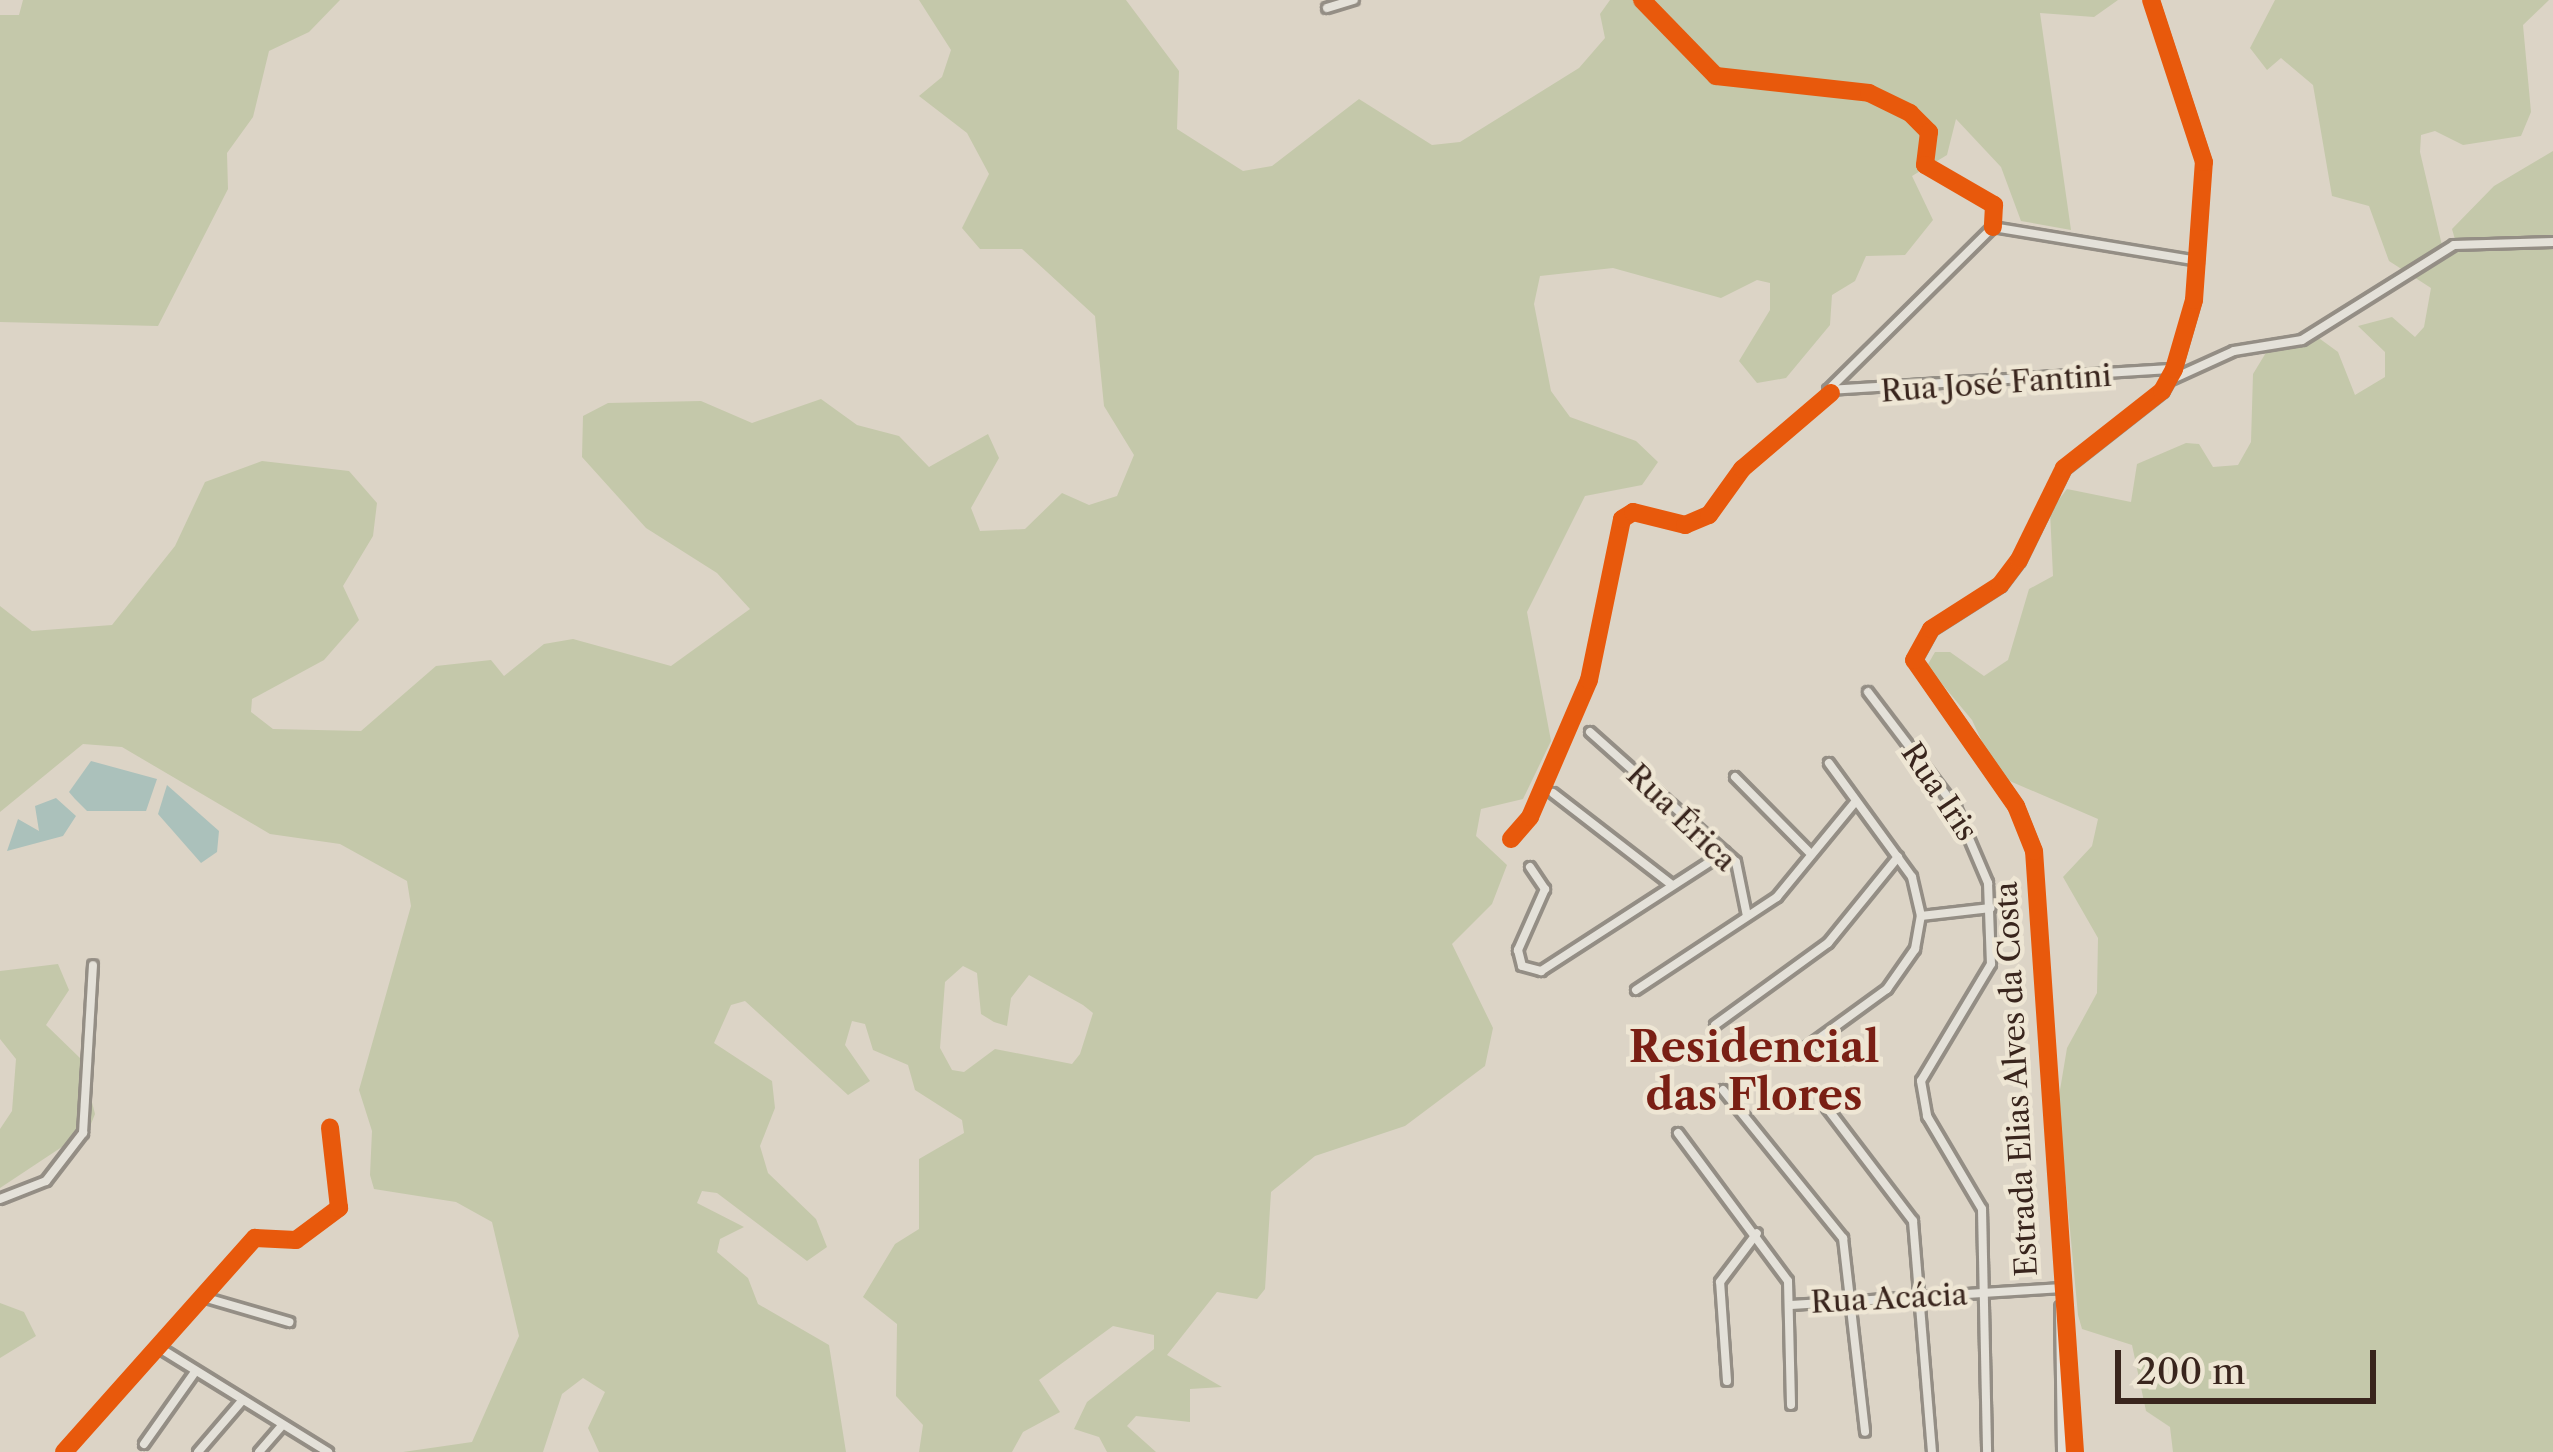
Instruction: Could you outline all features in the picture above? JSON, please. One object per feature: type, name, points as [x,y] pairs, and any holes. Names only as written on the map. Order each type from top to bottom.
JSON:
[{"type":"street","points":[[1328,8],[1354,0]]},
{"type":"street","points":[[1642,0],[1716,76],[1869,93],[1910,112],[1929,132],[1925,165],[1994,205],[1993,227],[2198,261]]},
{"type":"street","points":[[2151,0],[2204,162],[2198,261],[2172,375]]},
{"type":"street","name":"Rua José Fantini","points":[[1993,227],[1830,381],[1832,393],[2172,375]]},
{"type":"street","points":[[2172,375],[2234,351],[2302,340],[2454,245],[2553,242]]},
{"type":"street","name":"Estrada Elias Alves da Costa","points":[[2075,1452],[2058,1288],[2034,851],[2015,806],[1914,660],[1931,628],[2009,573],[2072,458],[2172,375]]},
{"type":"street","points":[[1511,839],[1530,817],[1589,680],[1622,520],[1633,512],[1685,525],[1709,515],[1742,469],[1832,393]]},
{"type":"street","name":"Rua Iris","points":[[1868,692],[1956,808],[1983,862],[1991,908],[1991,964],[1921,1082],[1927,1116],[1978,1189],[1986,1294],[1987,1452]]},
{"type":"street","name":"Rua Érica","points":[[1590,732],[1725,852],[1741,874],[1747,917]]},
{"type":"street","points":[[1804,1050],[1887,989],[1915,949],[1922,916],[1898,856],[1829,763]]},
{"type":"street","points":[[1735,777],[1809,852]]},
{"type":"street","points":[[1553,793],[1672,885]]},
{"type":"street","points":[[1636,990],[1777,897],[1809,852],[1856,802]]},
{"type":"street","points":[[1530,867],[1545,889],[1518,950],[1534,972],[1725,852]]},
{"type":"street","points":[[1715,1025],[1828,943],[1898,856]]},
{"type":"street","points":[[1922,916],[1991,908]]},
{"type":"street","points":[[0,1199],[46,1181],[83,1133],[93,965]]},
{"type":"street","points":[[1723,1090],[1843,1238],[1854,1302],[1865,1432]]},
{"type":"street","points":[[1827,1108],[1913,1221],[1932,1452]]},
{"type":"street","points":[[64,1452],[255,1238],[296,1240],[339,1208],[330,1128]]},
{"type":"street","points":[[1678,1133],[1777,1257],[1791,1304],[1791,1405]]},
{"type":"street","points":[[1727,1381],[1720,1282],[1757,1233]]},
{"type":"street","name":"Rua Acácia","points":[[1791,1304],[2058,1288]]},
{"type":"street","points":[[203,1297],[289,1322]]},
{"type":"street","name":"Estrada Elias Alves da Costa","points":[[2060,1307],[2062,1452]]},
{"type":"street","points":[[158,1347],[313,1448],[328,1452]]},
{"type":"street","points":[[144,1444],[195,1372]]},
{"type":"street","points":[[197,1452],[241,1402]]},
{"type":"street","points":[[260,1452],[281,1426]]},
{"type":"green space","points":[[23,0],[340,0],[309,32],[269,51],[253,117],[227,153],[228,189],[158,326],[0,322],[0,15],[19,15]]},
{"type":"green space","points":[[919,0],[1126,0],[1179,71],[1177,129],[1243,171],[1272,166],[1359,99],[1432,145],[1460,142],[1579,68],[1605,38],[1600,14],[1610,0],[2118,0],[2094,17],[2040,13],[2071,230],[2021,221],[2001,167],[1956,119],[1947,155],[1912,176],[1933,220],[1905,255],[1866,256],[1855,281],[1832,295],[1830,325],[1786,378],[1757,383],[1739,361],[1770,310],[1770,283],[1757,280],[1721,298],[1613,268],[1540,276],[1534,304],[1551,391],[1570,417],[1636,441],[1658,462],[1642,485],[1585,496],[1527,612],[1551,741],[1523,799],[1481,809],[1476,836],[1507,865],[1492,904],[1452,944],[1493,1028],[1485,1066],[1405,1126],[1315,1156],[1271,1192],[1265,1289],[1257,1299],[1217,1292],[1167,1355],[1222,1387],[1190,1389],[1190,1422],[1136,1416],[1127,1426],[1156,1452],[1107,1452],[1099,1437],[1074,1429],[1087,1402],[1154,1349],[1154,1335],[1113,1326],[1039,1380],[1060,1412],[1023,1432],[1012,1452],[919,1452],[923,1425],[896,1396],[897,1324],[863,1297],[895,1244],[919,1229],[919,1159],[964,1133],[962,1120],[915,1090],[908,1065],[873,1050],[865,1024],[852,1021],[845,1045],[870,1081],[848,1095],[745,1001],[731,1005],[714,1043],[772,1081],[775,1108],[760,1146],[768,1173],[816,1219],[827,1247],[807,1261],[717,1193],[702,1191],[697,1203],[744,1227],[720,1239],[717,1252],[748,1278],[758,1304],[829,1345],[846,1452],[599,1452],[588,1428],[605,1392],[583,1378],[562,1394],[543,1452],[403,1452],[472,1442],[519,1336],[492,1222],[456,1202],[374,1189],[370,1175],[372,1131],[359,1090],[411,906],[407,881],[340,844],[270,834],[122,747],[83,744],[0,812],[0,606],[32,631],[112,625],[175,546],[205,482],[262,461],[349,471],[377,503],[373,536],[343,586],[359,620],[324,660],[252,699],[251,712],[273,729],[361,731],[436,666],[491,660],[504,676],[544,644],[573,639],[671,666],[750,609],[717,573],[646,528],[582,457],[583,416],[608,403],[701,401],[752,423],[821,399],[857,425],[899,436],[929,467],[988,434],[999,458],[971,508],[980,531],[1025,529],[1062,493],[1089,505],[1117,496],[1134,455],[1104,406],[1095,316],[1022,249],[980,249],[962,228],[989,174],[967,133],[919,96],[942,77],[951,50]],"holes":[[[963,966],[977,973],[981,1014],[994,1022],[1007,1026],[1011,998],[1029,975],[1093,1013],[1072,1064],[995,1049],[964,1072],[952,1070],[940,1048],[945,982]]]},
{"type":"green space","points":[[2275,0],[2549,0],[2523,25],[2531,112],[2521,136],[2463,145],[2435,131],[2421,135],[2420,152],[2445,258],[2456,243],[2452,229],[2494,186],[2553,151],[2553,1452],[2173,1452],[2170,1427],[2146,1411],[2132,1345],[2082,1329],[2078,1315],[2058,1102],[2067,1048],[2097,993],[2098,938],[2063,877],[2092,846],[2098,819],[1998,776],[1972,720],[1927,666],[1935,652],[1950,652],[1984,676],[2008,660],[2029,589],[2053,576],[2050,511],[2067,489],[2131,502],[2137,464],[2186,443],[2199,444],[2213,467],[2238,465],[2251,442],[2253,374],[2267,351],[2316,336],[2338,352],[2355,395],[2385,377],[2385,352],[2358,326],[2392,317],[2415,337],[2424,327],[2431,288],[2389,261],[2369,206],[2332,196],[2313,85],[2281,58],[2267,70],[2250,48]]},
{"type":"green space","points":[[58,964],[69,990],[46,1025],[81,1059],[95,1114],[89,1129],[0,1188],[0,1129],[12,1111],[16,1059],[0,1039],[0,971]]},
{"type":"green space","points":[[0,1303],[24,1312],[36,1336],[0,1358]]},
{"type":"water","points":[[91,761],[157,779],[146,811],[87,811],[69,792]]},
{"type":"water","points":[[167,785],[219,831],[217,852],[201,863],[158,814]]},
{"type":"water","points":[[56,798],[76,816],[63,836],[7,851],[18,819],[39,831],[35,806]]},
{"type":"cycle path","points":[[1642,0],[1716,76],[1869,93],[1910,113],[1929,132],[1925,165],[1994,205],[1993,227]]},
{"type":"cycle path","points":[[2075,1452],[2034,851],[2016,806],[1914,660],[1931,629],[2000,585],[2019,560],[2064,468],[2162,391],[2174,369],[2194,300],[2204,162],[2151,0]]},
{"type":"cycle path","points":[[1511,839],[1530,817],[1589,680],[1622,519],[1633,512],[1685,525],[1709,515],[1742,469],[1831,393]]},
{"type":"cycle path","points":[[64,1452],[255,1238],[296,1240],[339,1208],[330,1128]]},
{"type":"district","name":"Residencial das Flores","points":[[1754,1071]]}]
